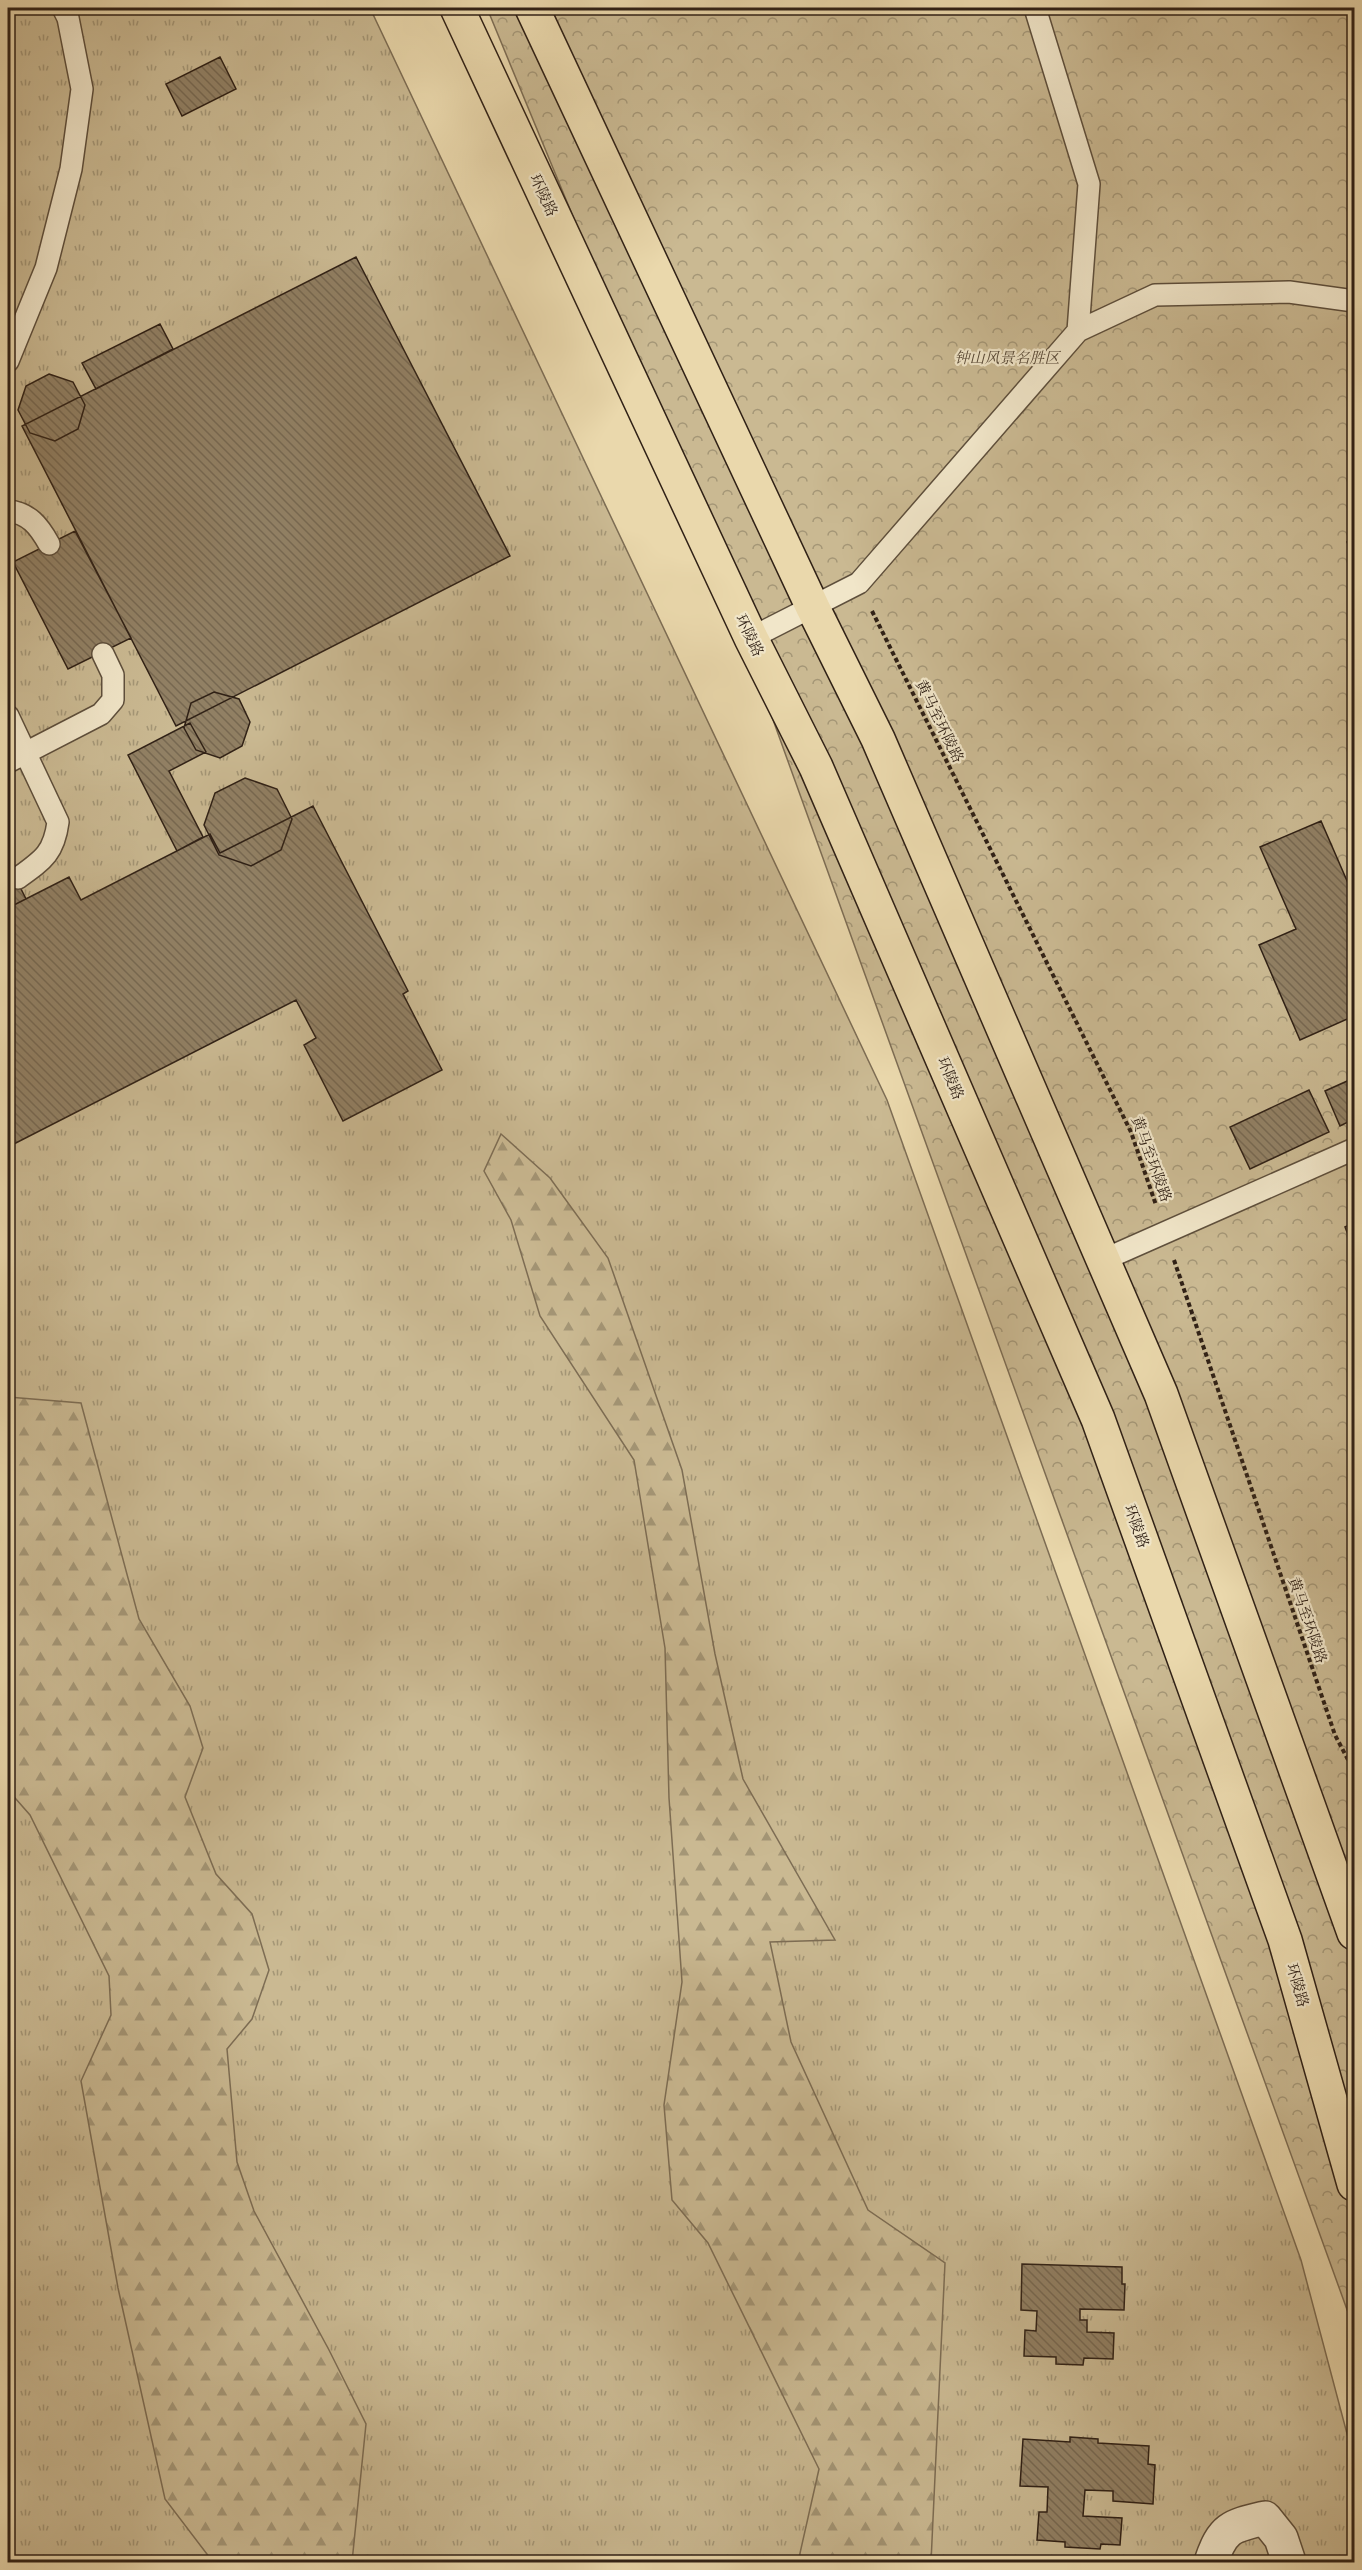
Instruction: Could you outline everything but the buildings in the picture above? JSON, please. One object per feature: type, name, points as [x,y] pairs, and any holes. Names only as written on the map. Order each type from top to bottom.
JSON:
[{"type":"main road","name":"环陵路","points":[[457,8],[751,638],[821,778],[1098,1419],[1285,1940],[1354,2184]]},
{"type":"main road","points":[[532,8],[813,608],[878,739],[1161,1394],[1354,1933]]},
{"type":"street","points":[[1211,2562],[1218,2543],[1233,2526],[1265,2518],[1281,2538],[1289,2562]]},
{"type":"lane","points":[[8,361],[46,268],[71,169],[82,89],[68,18],[63,8]]},
{"type":"lane","points":[[1035,8],[1089,184],[1078,331]]},
{"type":"lane","points":[[751,638],[859,584],[1078,331],[1155,295],[1289,292],[1354,301]]},
{"type":"lane","points":[[8,511],[18,512],[37,523],[49,544]]},
{"type":"lane","points":[[16,757],[101,714],[113,700],[113,675],[103,654]]},
{"type":"lane","points":[[8,716],[16,757],[58,822],[56,841],[44,860],[18,878]]},
{"type":"lane","points":[[1103,1260],[1354,1149]]},
{"type":"path","name":"黄马至环陵路","points":[[859,584],[1131,1131],[1335,1735],[1354,1771]]},
{"type":"green space","points":[[8,8],[370,8],[887,1100],[1301,2260],[1354,2460],[1354,2562],[8,2562]]},
{"type":"green space","name":"钟山风景名胜区","points":[[487,8],[1354,8],[1354,2329],[720,573]]},
{"type":"green space","points":[[501,1134],[550,1178],[608,1258],[682,1470],[715,1654],[743,1779],[835,1940],[770,1942],[791,2042],[868,2210],[945,2263],[931,2562],[798,2562],[819,2469],[708,2243],[672,2200],[664,2105],[682,1982],[669,1798],[665,1648],[634,1460],[540,1316],[511,1220],[484,1171]]},
{"type":"green space","points":[[8,1397],[81,1403],[139,1619],[190,1706],[203,1748],[185,1797],[216,1874],[252,1914],[269,1970],[252,2019],[227,2049],[237,2162],[254,2211],[366,2424],[352,2562],[213,2562],[165,2499],[118,2288],[81,2081],[111,2015],[109,1976],[30,1815],[8,1790]]}]
